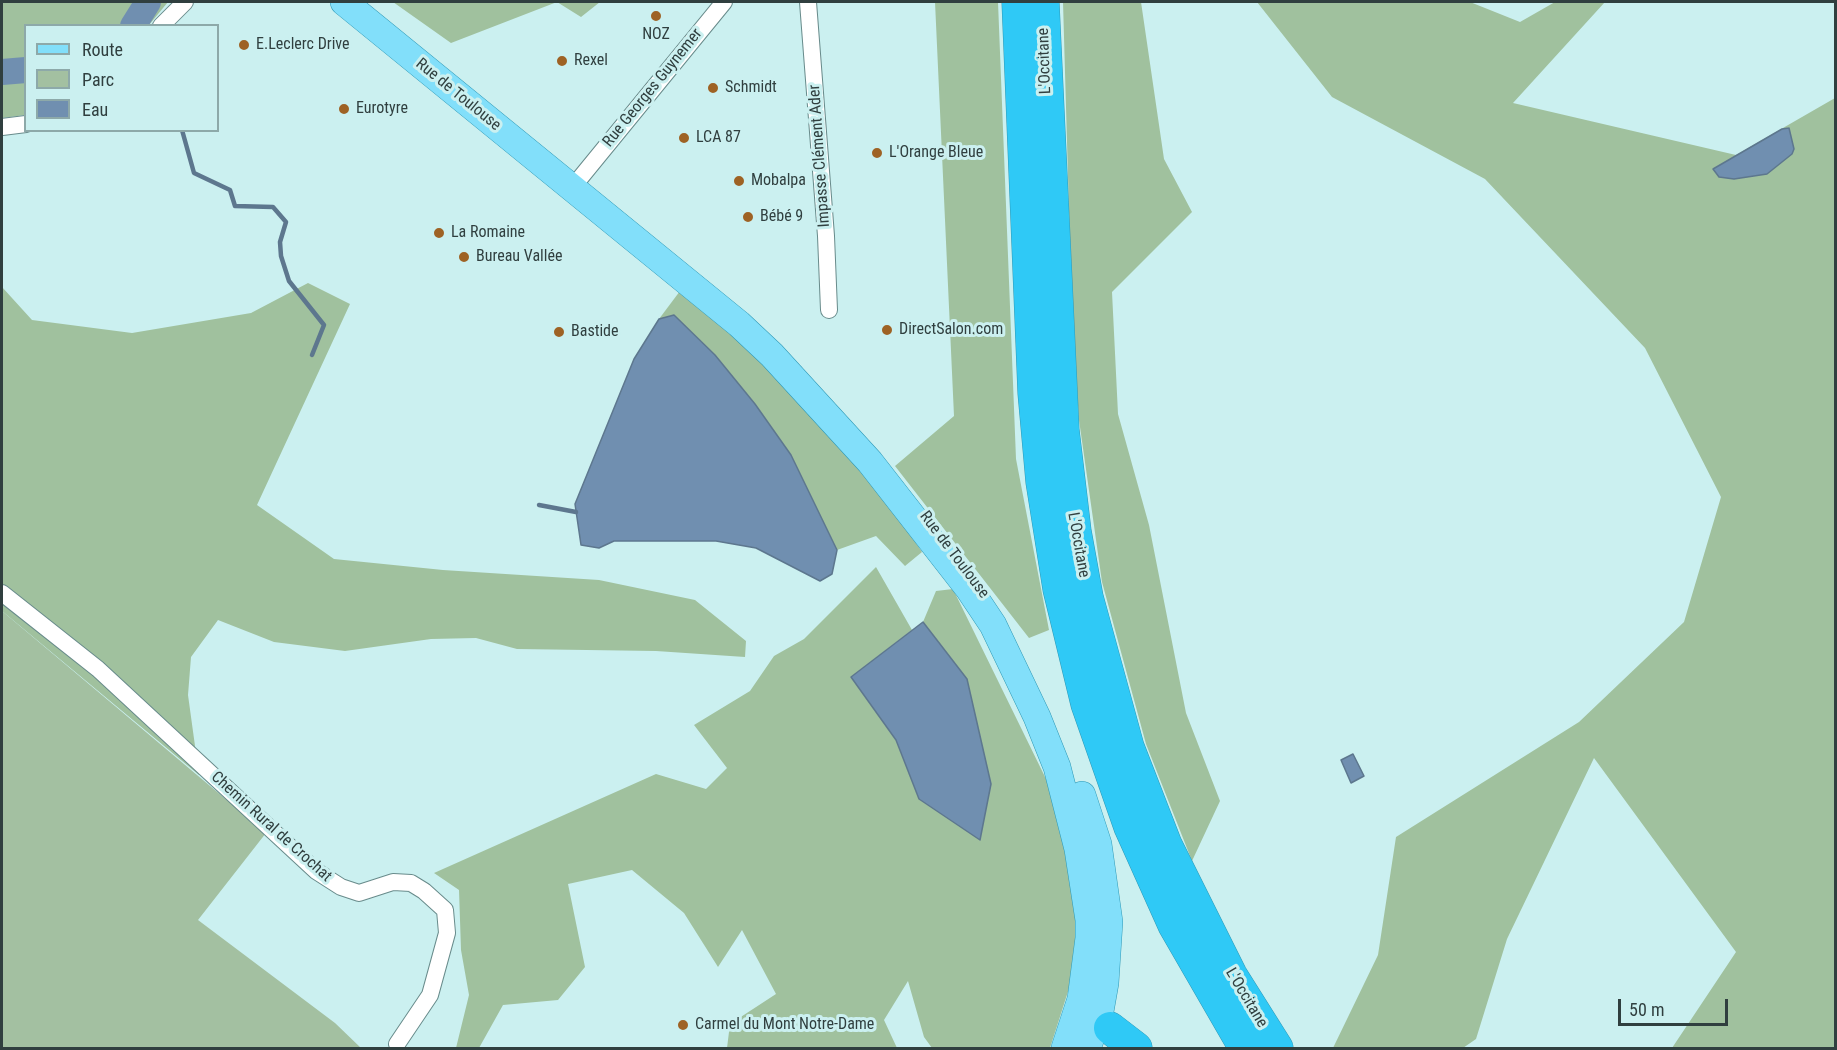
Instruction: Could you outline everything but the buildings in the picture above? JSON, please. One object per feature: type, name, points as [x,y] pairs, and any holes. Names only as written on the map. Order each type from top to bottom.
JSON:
[{"type":"highway","name":"L'Occitane","points":[[1018,2],[1034,393],[1042,482],[1059,589],[1087,704],[1130,827],[1174,925],[1245,1048]]},
{"type":"highway","name":"L'Occitane","points":[[1043,2],[1063,430],[1074,520],[1087,597],[1128,747],[1166,845],[1216,948],[1277,1048]]},
{"type":"highway","points":[[1097,1015],[1136,1048]]},
{"type":"main road","name":"Rue de Toulouse","points":[[344,2],[578,182]]},
{"type":"main road","name":"Rue de Toulouse","points":[[366,2],[578,182],[780,363],[848,436],[933,540],[987,616],[1015,668],[1057,767],[1077,807],[1080,859],[1089,920],[1097,1015],[1087,1048]]},
{"type":"main road","name":"Rue de Toulouse","points":[[1065,1048],[1097,1015]]},
{"type":"street","points":[[163,24],[185,2]]},
{"type":"street","name":"Rue Georges Guynemer","points":[[578,182],[724,2]]},
{"type":"street","name":"Impasse Clément Ader","points":[[807,2],[826,236],[829,310]]},
{"type":"street","points":[[2,127],[24,124]]},
{"type":"street","name":"Chemin Rural de Crochat","points":[[2,593],[98,669],[316,871],[341,887],[359,893],[393,882],[411,883],[446,910],[447,933],[430,995],[397,1044]]},
{"type":"green space","points":[[2,2],[168,2],[150,24],[24,24],[24,115],[2,118]]},
{"type":"green space","points":[[393,2],[557,2],[451,43]]},
{"type":"green space","points":[[557,2],[600,2],[581,17]]},
{"type":"green space","points":[[935,2],[998,2],[1016,459],[1049,630],[1029,638],[895,466],[954,416]]},
{"type":"green space","points":[[1063,2],[1141,2],[1164,159],[1192,212],[1112,292],[1118,414],[1149,525],[1186,713],[1220,801],[1192,861],[1146,744],[1102,582],[1079,420],[1072,317]]},
{"type":"green space","points":[[1257,2],[1470,2],[1520,22],[1555,2],[1605,2],[1513,103],[1736,155],[1835,98],[1835,1048],[1672,1048],[1736,952],[1594,758],[1507,939],[1476,1039],[1463,1048],[1333,1048],[1378,955],[1396,837],[1579,722],[1684,622],[1721,497],[1645,348],[1485,179],[1332,97]]},
{"type":"green space","points":[[308,283],[350,304],[257,505],[334,559],[443,570],[599,580],[695,600],[746,641],[745,657],[656,651],[517,649],[476,638],[431,639],[345,651],[274,642],[218,620],[191,657],[188,695],[199,775],[2,611],[2,287],[32,320],[132,333],[251,313]]},
{"type":"green space","points":[[683,287],[791,383],[869,473],[922,552],[905,566],[876,536],[837,550],[791,455],[755,404],[715,355],[674,315],[659,319]]},
{"type":"green space","points":[[876,567],[912,630],[851,677],[896,740],[919,799],[980,839],[967,679],[923,622],[936,591],[953,589],[1047,781],[1073,878],[1079,957],[1050,1048],[932,1048],[924,1037],[908,981],[884,1020],[897,1048],[727,1048],[730,1024],[776,994],[742,930],[718,967],[684,913],[632,870],[568,884],[585,967],[558,1000],[503,1005],[479,1048],[456,1048],[469,995],[461,950],[459,890],[434,873],[656,774],[706,789],[727,768],[694,725],[750,691],[774,656],[804,639]]},
{"type":"green space","points":[[2,611],[266,833],[198,920],[335,1023],[361,1048],[2,1048]]},
{"type":"water","points":[[1789,128],[1794,149],[1792,154],[1767,174],[1734,179],[1719,177],[1713,169],[1782,129]]},
{"type":"water","points":[[674,315],[715,355],[755,404],[791,455],[837,550],[832,574],[820,581],[756,548],[716,541],[614,541],[599,548],[581,545],[575,504],[634,359],[659,319]]},
{"type":"water","points":[[923,622],[967,679],[991,784],[980,840],[919,799],[896,740],[851,677]]},
{"type":"water","points":[[1353,754],[1364,776],[1351,783],[1341,760]]},
{"type":"waterway","points":[[134,24],[148,2]]},
{"type":"waterway","points":[[2,72],[24,70]]},
{"type":"waterway","points":[[183,132],[194,173],[230,190],[235,206],[273,207],[286,222],[280,242],[281,256],[289,281],[324,325],[312,355]]},
{"type":"waterway","points":[[539,505],[576,512]]},
{"type":"place","name":"NOZ","points":[[656,16]]},
{"type":"place","name":"E.Leclerc Drive","points":[[244,45]]},
{"type":"place","name":"Rexel","points":[[562,61]]},
{"type":"place","name":"Schmidt","points":[[713,88]]},
{"type":"place","name":"Eurotyre","points":[[344,109]]},
{"type":"place","name":"LCA 87","points":[[684,138]]},
{"type":"place","name":"L'Orange Bleue","points":[[877,153]]},
{"type":"place","name":"Mobalpa","points":[[739,181]]},
{"type":"place","name":"Bébé 9","points":[[748,217]]},
{"type":"place","name":"La Romaine","points":[[439,233]]},
{"type":"place","name":"Bureau Vallée","points":[[464,257]]},
{"type":"place","name":"DirectSalon.com","points":[[887,330]]},
{"type":"place","name":"Bastide","points":[[559,332]]},
{"type":"place","name":"Carmel du Mont Notre-Dame","points":[[683,1025]]}]
